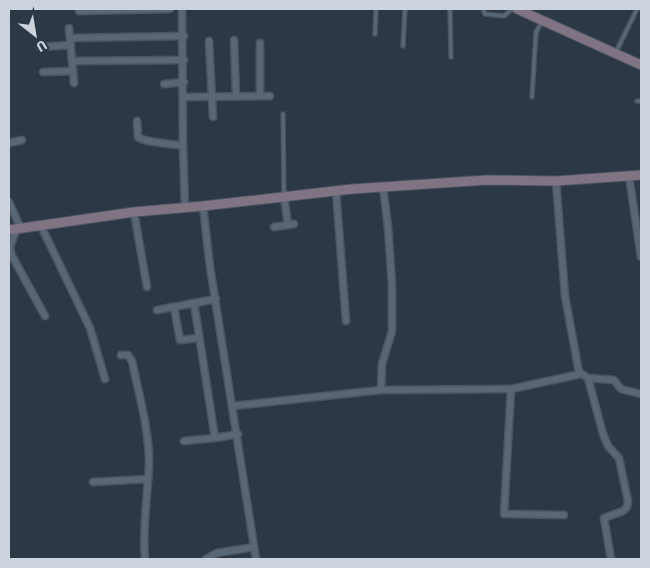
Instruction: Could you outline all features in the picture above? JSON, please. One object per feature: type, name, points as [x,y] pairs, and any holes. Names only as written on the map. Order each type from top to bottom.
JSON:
[{"type":"street","points":[[79,11],[170,9]]},
{"type":"street","points":[[182,9],[184,36],[183,146],[185,208]]},
{"type":"street","points":[[517,9],[641,65]]},
{"type":"street","points":[[69,28],[74,83]]},
{"type":"street","points":[[40,47],[70,42],[184,36]]},
{"type":"street","points":[[234,40],[236,96]]},
{"type":"street","points":[[209,41],[213,117]]},
{"type":"street","points":[[260,43],[260,96]]},
{"type":"street","points":[[72,61],[184,60]]},
{"type":"street","points":[[43,72],[73,71]]},
{"type":"street","points":[[164,84],[184,82]]},
{"type":"street","points":[[183,97],[270,96]]},
{"type":"street","points":[[137,121],[138,137],[141,140],[183,146]]},
{"type":"street","points":[[9,143],[22,140]]},
{"type":"street","points":[[15,230],[134,212],[336,191],[487,180],[556,181],[641,174]]},
{"type":"street","points":[[629,176],[641,257]]},
{"type":"street","points":[[556,181],[565,296],[581,374]]},
{"type":"street","points":[[381,390],[382,364],[392,331],[388,227],[383,187]]},
{"type":"street","points":[[336,191],[346,322]]},
{"type":"street","points":[[274,228],[291,225],[284,196]]},
{"type":"street","points":[[9,202],[15,230],[10,247],[11,254],[45,316]]},
{"type":"street","points":[[203,206],[256,559]]},
{"type":"street","points":[[134,212],[147,287]]},
{"type":"street","points":[[41,226],[90,328],[106,379]]},
{"type":"street","points":[[156,310],[216,298]]},
{"type":"street","points":[[194,303],[215,438]]},
{"type":"street","points":[[174,307],[180,340],[199,338]]},
{"type":"street","points":[[121,355],[128,355],[132,361],[147,433],[149,465],[144,542],[145,559]]},
{"type":"street","points":[[232,406],[381,390],[511,389],[581,374],[588,378],[614,380],[621,390],[641,394]]},
{"type":"street","points":[[588,378],[603,434],[608,446],[619,458],[628,501],[627,507],[623,511],[604,518],[611,559]]},
{"type":"street","points":[[511,389],[504,514],[564,515]]},
{"type":"street","points":[[184,441],[238,434]]},
{"type":"street","points":[[93,482],[147,479]]},
{"type":"street","points":[[206,559],[217,553],[254,547]]},
{"type":"lane","points":[[375,34],[376,9]]},
{"type":"lane","points":[[403,46],[405,9]]},
{"type":"lane","points":[[450,9],[451,57]]},
{"type":"lane","points":[[483,9],[484,14],[505,16],[512,9]]},
{"type":"lane","points":[[616,53],[617,46],[637,9]]},
{"type":"lane","points":[[532,98],[536,32],[543,21]]},
{"type":"lane","points":[[283,114],[284,196]]}]
